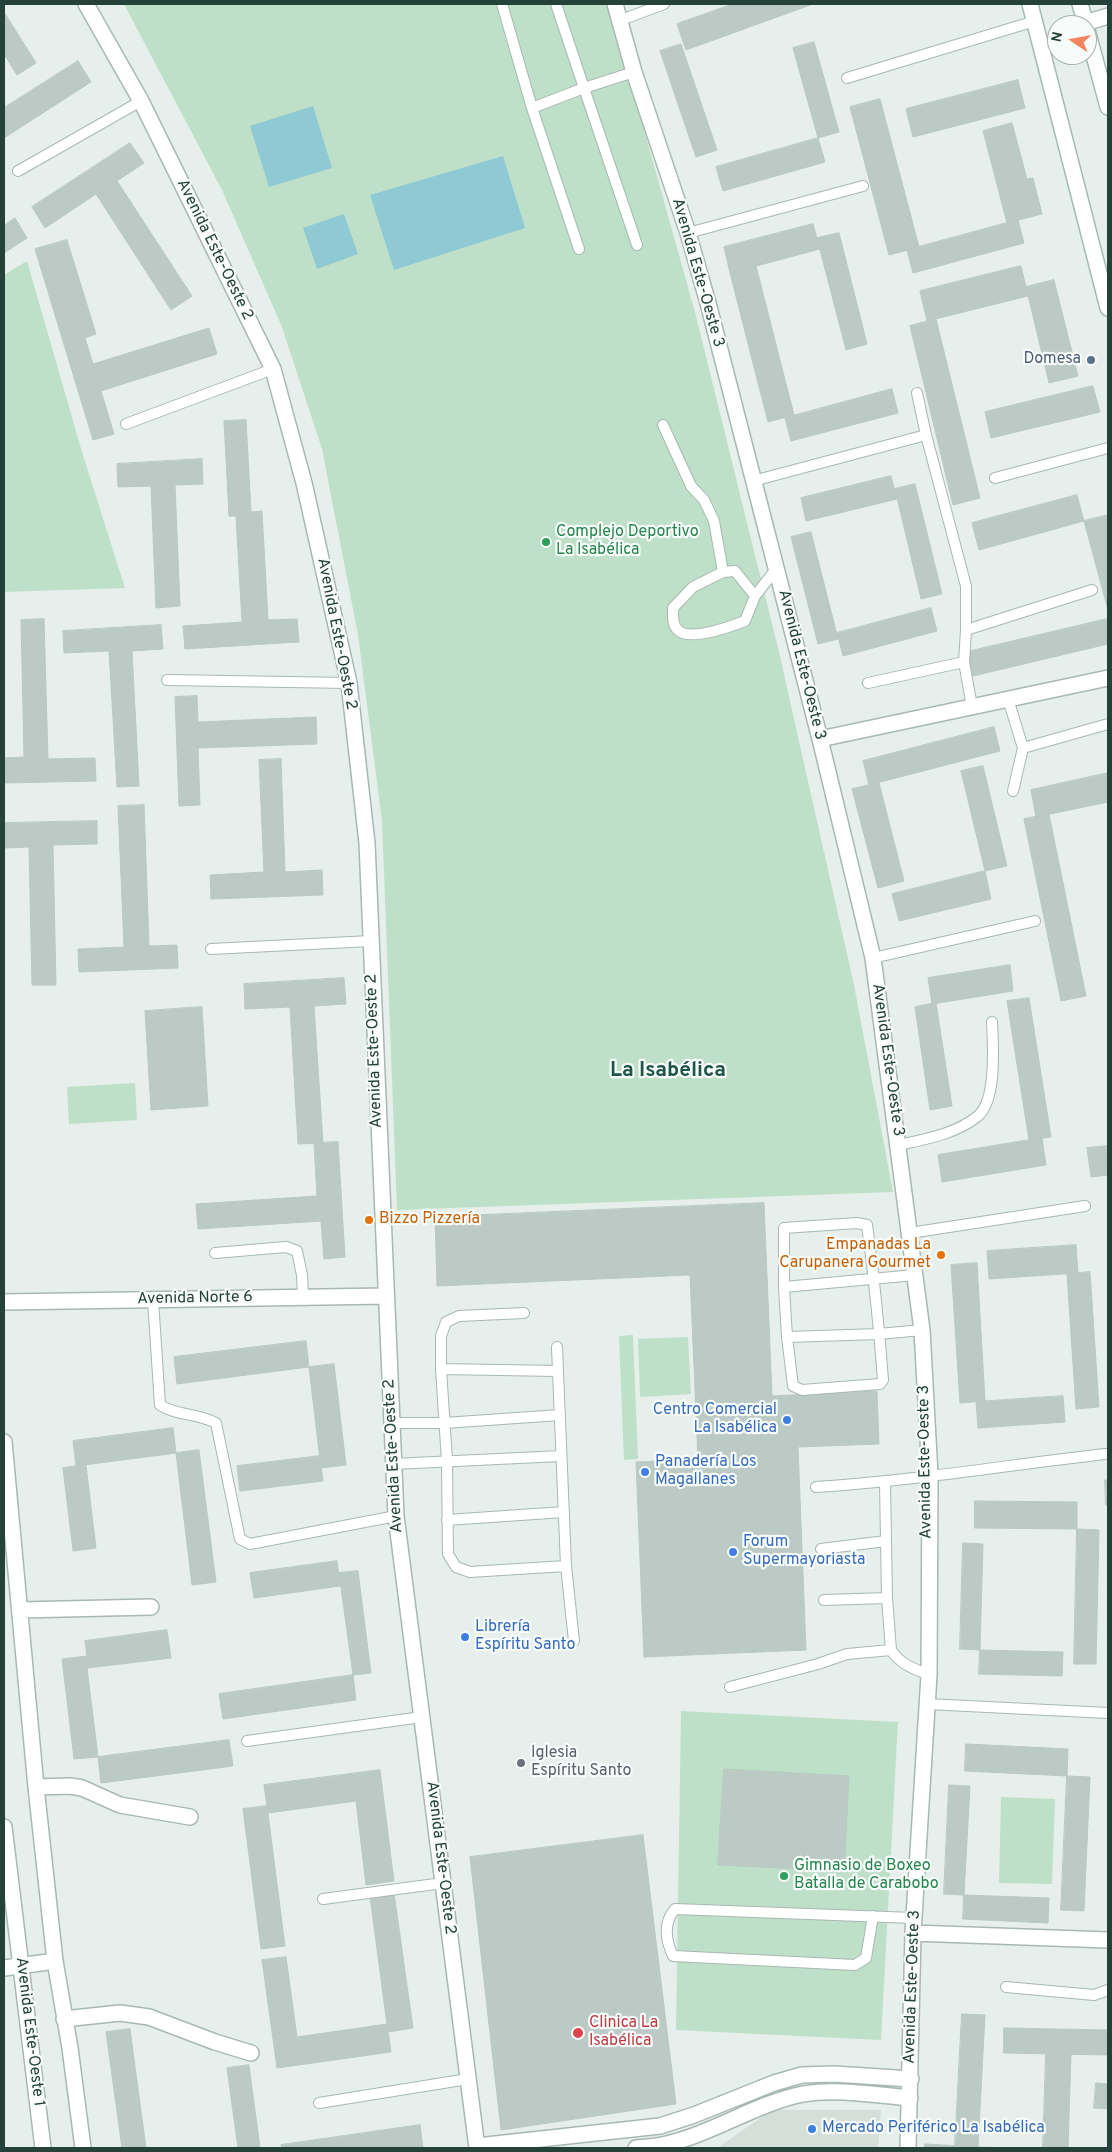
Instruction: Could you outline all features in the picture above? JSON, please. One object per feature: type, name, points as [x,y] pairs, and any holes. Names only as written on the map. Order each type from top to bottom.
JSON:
[{"type":"street","name":"Avenida Este-Oeste 2","points":[[86,4],[141,101],[273,369],[304,483],[349,683],[367,843],[396,1516],[477,2147]]},
{"type":"street","name":"Avenida Este-Oeste 3","points":[[615,4],[634,72],[688,233],[708,303],[820,739],[873,958],[899,1144],[922,1330],[930,1475],[929,1675],[914,1918],[908,2148]]},
{"type":"street","points":[[1030,4],[1108,308]]},
{"type":"street","points":[[1097,65],[1108,107]]},
{"type":"street","points":[[820,739],[1108,678]]},
{"type":"street","name":"Avenida Norte 6","points":[[4,1302],[386,1296]]},
{"type":"street","points":[[4,1442],[36,1786],[55,1961],[83,2148]]},
{"type":"street","points":[[20,1610],[151,1606]]},
{"type":"street","points":[[36,1786],[82,1788],[120,1805],[190,1817]]},
{"type":"street","name":"Avenida Este-Oeste 1","points":[[4,1827],[39,2148]]},
{"type":"street","points":[[914,1933],[1105,1936]]},
{"type":"street","points":[[4,1968],[55,1961]]},
{"type":"street","points":[[64,2019],[120,2013],[149,2016],[215,2042],[252,2053]]},
{"type":"street","points":[[477,2147],[660,2126],[694,2115],[774,2083],[802,2076],[834,2074],[911,2079]]},
{"type":"street","points":[[636,2148],[663,2145],[696,2134],[777,2101],[804,2094],[836,2092],[910,2098]]},
{"type":"lane","points":[[502,4],[532,108],[579,249]]},
{"type":"lane","points":[[556,4],[637,245]]},
{"type":"lane","points":[[621,20],[664,4]]},
{"type":"lane","points":[[846,78],[1035,21]]},
{"type":"lane","points":[[532,108],[584,88],[634,72]]},
{"type":"lane","points":[[18,171],[141,101]]},
{"type":"lane","points":[[688,233],[863,186]]},
{"type":"lane","points":[[126,424],[273,369]]},
{"type":"lane","points":[[917,393],[926,435],[966,586],[964,662],[972,707]]},
{"type":"lane","points":[[663,424],[691,486],[704,500],[714,521],[723,572]]},
{"type":"lane","points":[[753,481],[926,435]]},
{"type":"lane","points":[[995,478],[1108,448]]},
{"type":"lane","points":[[755,596],[735,571],[723,572],[693,587],[673,608],[673,622],[678,631],[687,635],[705,633],[745,621],[755,596],[776,569]]},
{"type":"lane","points":[[966,630],[1092,590]]},
{"type":"lane","points":[[868,683],[964,662]]},
{"type":"lane","points":[[167,680],[349,683]]},
{"type":"lane","points":[[1008,699],[1023,748],[1013,791]]},
{"type":"lane","points":[[1023,748],[1108,724]]},
{"type":"lane","points":[[873,958],[1035,921]]},
{"type":"lane","points":[[211,949],[371,941]]},
{"type":"lane","points":[[899,1144],[944,1134],[980,1115],[988,1096],[994,1062],[992,1022]]},
{"type":"lane","points":[[910,1233],[1085,1206]]},
{"type":"lane","points":[[857,1223],[867,1225],[874,1279],[883,1380],[880,1384],[802,1390],[793,1386],[787,1337],[784,1287],[784,1228],[857,1223]]},
{"type":"lane","points":[[215,1253],[286,1247],[297,1251],[302,1275],[303,1297]]},
{"type":"lane","points":[[784,1287],[915,1275]]},
{"type":"lane","points":[[153,1300],[160,1405],[169,1411],[208,1418],[216,1423],[240,1538],[250,1544],[396,1516]]},
{"type":"lane","points":[[524,1313],[458,1316],[446,1322],[441,1336],[441,1369],[447,1461],[448,1554],[456,1567],[470,1572],[566,1566]]},
{"type":"lane","points":[[787,1337],[879,1334],[922,1330]]},
{"type":"lane","points":[[557,1346],[566,1566],[574,1641]]},
{"type":"lane","points":[[441,1369],[558,1371]]},
{"type":"lane","points":[[392,1423],[444,1423],[560,1416]]},
{"type":"lane","points":[[816,1487],[885,1482],[1105,1454]]},
{"type":"lane","points":[[393,1464],[561,1456]]},
{"type":"lane","points":[[885,1482],[887,1598],[891,1650],[895,1657],[910,1668],[929,1675]]},
{"type":"lane","points":[[447,1520],[564,1512]]},
{"type":"lane","points":[[821,1549],[886,1541]]},
{"type":"lane","points":[[824,1600],[887,1598]]},
{"type":"lane","points":[[730,1687],[818,1664],[847,1654],[891,1650]]},
{"type":"lane","points":[[927,1704],[1108,1713]]},
{"type":"lane","points":[[247,1741],[422,1717]]},
{"type":"lane","points":[[323,1899],[443,1884]]},
{"type":"lane","points":[[873,1916],[866,1958],[855,1966],[673,1956],[668,1944],[667,1926],[670,1915],[675,1909],[873,1916],[914,1918]]},
{"type":"lane","points":[[1006,1987],[1094,1995],[1108,1990]]},
{"type":"lane","points":[[319,2103],[468,2079]]},
{"type":"shaded area","name":"Mercado Periférico La Isabélica","points":[[772,2110],[881,2110],[878,2148],[717,2148]]},
{"type":"green space","name":"Complejo Deportivo La Isabélica","points":[[124,4],[609,4],[696,316],[778,648],[854,985],[893,1192],[397,1210],[382,821],[358,635],[322,449],[282,327],[222,190]]},
{"type":"green space","points":[[27,261],[82,452],[125,588],[4,592],[4,275]]},
{"type":"green space","points":[[135,1083],[137,1120],[69,1124],[67,1087]]},
{"type":"green space","points":[[633,1335],[638,1459],[624,1460],[619,1336]]},
{"type":"green space","points":[[688,1337],[691,1394],[640,1397],[638,1339]]},
{"type":"green space","name":"Gimnasio de Boxeo Batalla de Carabobo","points":[[681,1711],[898,1722],[881,2040],[676,2030]]},
{"type":"green space","points":[[1001,1797],[1055,1799],[1052,1884],[999,1883]]},
{"type":"water","points":[[313,106],[332,168],[269,187],[250,126]]},
{"type":"water","points":[[503,156],[525,228],[394,270],[370,195]]},
{"type":"water","points":[[344,214],[358,254],[317,269],[303,228]]},
{"type":"building","points":[[733,4],[813,4],[686,50],[677,24]]},
{"type":"building","points":[[4,12],[36,63],[17,75],[4,54]]},
{"type":"building","points":[[814,42],[839,132],[818,138],[793,48]]},
{"type":"building","points":[[681,44],[717,150],[696,157],[660,51]]},
{"type":"building","points":[[78,61],[91,82],[4,138],[4,108]]},
{"type":"building","points":[[1018,80],[1025,108],[913,137],[906,109]]},
{"type":"building","points":[[880,99],[919,247],[889,255],[850,107]]},
{"type":"building","points":[[1012,123],[1027,179],[1033,178],[1042,214],[1007,223],[983,131]]},
{"type":"building","points":[[818,138],[825,162],[723,191],[716,167]]},
{"type":"building","points":[[130,143],[144,163],[117,181],[192,296],[171,310],[96,194],[45,228],[32,207]]},
{"type":"building","points":[[15,218],[27,238],[4,253],[4,226]]},
{"type":"building","points":[[1018,220],[1024,243],[913,273],[907,250]]},
{"type":"building","points":[[813,224],[820,249],[730,273],[724,247]]},
{"type":"building","points":[[839,233],[867,344],[846,350],[817,238]]},
{"type":"building","points":[[67,240],[96,334],[85,338],[93,364],[209,328],[217,354],[101,391],[114,434],[93,440],[35,249]]},
{"type":"building","points":[[756,266],[794,415],[768,422],[730,273]]},
{"type":"building","points":[[1021,266],[1028,296],[927,321],[920,291]]},
{"type":"building","points":[[1054,280],[1078,376],[1049,383],[1026,287]]},
{"type":"building","points":[[936,319],[980,498],[953,505],[910,326]]},
{"type":"building","points":[[1093,386],[1100,412],[991,438],[985,412]]},
{"type":"building","points":[[892,389],[898,413],[791,441],[785,418]]},
{"type":"building","points":[[246,420],[251,512],[262,511],[268,620],[297,619],[299,642],[185,649],[183,626],[242,622],[236,516],[229,516],[224,421]]},
{"type":"building","points":[[202,459],[203,484],[175,485],[180,606],[156,608],[151,486],[118,487],[117,464]]},
{"type":"building","points":[[891,476],[897,499],[806,521],[801,498]]},
{"type":"building","points":[[915,484],[942,594],[921,599],[895,489]]},
{"type":"building","points":[[1077,495],[1084,521],[979,550],[972,523]]},
{"type":"building","points":[[1108,515],[1108,610],[1084,521]]},
{"type":"building","points":[[811,532],[838,639],[818,644],[791,537]]},
{"type":"building","points":[[931,608],[937,631],[843,656],[837,633]]},
{"type":"building","points":[[44,619],[48,759],[95,758],[96,781],[4,783],[4,758],[24,757],[21,620]]},
{"type":"building","points":[[1107,619],[1108,644],[973,676],[967,652]]},
{"type":"building","points":[[161,625],[163,649],[132,651],[139,786],[117,787],[109,651],[64,653],[63,631]]},
{"type":"building","points":[[197,696],[198,722],[316,717],[317,744],[198,748],[200,805],[179,806],[175,697]]},
{"type":"building","points":[[994,727],[1000,751],[869,785],[863,761]]},
{"type":"building","points":[[281,759],[285,872],[322,870],[323,895],[211,899],[210,875],[264,872],[259,760]]},
{"type":"building","points":[[983,766],[1007,866],[985,871],[961,771]]},
{"type":"building","points":[[1108,773],[1108,802],[1036,817],[1031,790]]},
{"type":"building","points":[[879,783],[904,881],[878,888],[852,789]]},
{"type":"building","points":[[144,805],[149,946],[177,945],[178,968],[79,972],[78,949],[124,947],[118,806]]},
{"type":"building","points":[[1049,814],[1086,996],[1061,1001],[1024,819]]},
{"type":"building","points":[[97,821],[97,844],[53,845],[56,985],[32,985],[29,847],[4,848],[4,823]]},
{"type":"building","points":[[985,871],[991,899],[899,921],[892,894]]},
{"type":"building","points":[[1010,965],[1013,991],[932,1004],[928,978]]},
{"type":"building","points":[[344,978],[346,1004],[314,1006],[323,1143],[298,1144],[290,1007],[245,1009],[244,984]]},
{"type":"building","points":[[1029,998],[1051,1137],[1029,1140],[1007,1001]]},
{"type":"building","points":[[936,1003],[952,1106],[930,1110],[915,1007]]},
{"type":"building","points":[[202,1007],[208,1106],[151,1110],[145,1011]]},
{"type":"building","points":[[1042,1138],[1046,1165],[942,1182],[938,1155]]},
{"type":"building","points":[[338,1142],[345,1257],[324,1259],[321,1221],[198,1229],[196,1204],[317,1196],[314,1143]]},
{"type":"building","points":[[1108,1146],[1108,1175],[1091,1177],[1087,1148]]},
{"type":"building","name":"Centro Comercial La Isabélica","points":[[764,1203],[772,1396],[877,1391],[879,1444],[798,1447],[806,1650],[644,1657],[636,1462],[698,1459],[690,1275],[437,1286],[435,1217]]},
{"type":"building","points":[[1076,1245],[1078,1273],[989,1279],[987,1251]]},
{"type":"building","points":[[977,1263],[985,1401],[960,1403],[951,1265]]},
{"type":"building","points":[[1090,1272],[1099,1407],[1076,1409],[1067,1274]]},
{"type":"building","points":[[306,1341],[309,1367],[177,1384],[174,1357]]},
{"type":"building","points":[[334,1364],[346,1465],[321,1468],[309,1367]]},
{"type":"building","points":[[1063,1396],[1065,1422],[978,1428],[976,1402]]},
{"type":"building","points":[[173,1428],[176,1453],[76,1466],[73,1441]]},
{"type":"building","points":[[199,1450],[216,1582],[192,1585],[176,1453]]},
{"type":"building","points":[[320,1456],[323,1481],[240,1491],[237,1466]]},
{"type":"building","points":[[86,1465],[96,1548],[73,1551],[63,1468]]},
{"type":"building","points":[[1105,1480],[1108,1480],[1108,1505],[1106,1505]]},
{"type":"building","points":[[975,1501],[1077,1502],[1077,1529],[975,1528]]},
{"type":"building","points":[[1077,1529],[1099,1530],[1096,1664],[1074,1664]]},
{"type":"building","points":[[963,1543],[983,1544],[980,1650],[960,1649]]},
{"type":"building","points":[[337,1561],[340,1586],[254,1598],[250,1573]]},
{"type":"building","points":[[358,1571],[371,1673],[353,1675],[339,1573]]},
{"type":"building","points":[[167,1630],[171,1658],[87,1668],[98,1757],[74,1759],[62,1659],[87,1656],[85,1641]]},
{"type":"building","points":[[980,1650],[1063,1652],[1062,1676],[979,1674]]},
{"type":"building","points":[[353,1675],[356,1700],[223,1719],[219,1694]]},
{"type":"building","points":[[229,1740],[233,1766],[101,1783],[98,1757]]},
{"type":"building","points":[[966,1744],[1068,1749],[1067,1776],[965,1771]]},
{"type":"building","points":[[724,1769],[849,1776],[844,1871],[718,1865]]},
{"type":"building","points":[[380,1770],[394,1881],[366,1885],[356,1801],[268,1813],[264,1785]]},
{"type":"building","points":[[1067,1776],[1090,1777],[1084,1911],[1061,1910]]},
{"type":"building","points":[[949,1785],[970,1786],[964,1895],[944,1894]]},
{"type":"building","points":[[267,1806],[285,1946],[261,1949],[243,1809]]},
{"type":"building","name":"Clinica La Isabélica","points":[[643,1835],[676,2104],[501,2130],[470,1857]]},
{"type":"building","points":[[394,1893],[413,2028],[388,2032],[370,1896]]},
{"type":"building","points":[[964,1895],[1049,1898],[1048,1923],[963,1919]]},
{"type":"building","points":[[286,1957],[297,2037],[387,2024],[391,2052],[277,2068],[262,1960]]},
{"type":"building","points":[[962,2014],[985,2015],[978,2147],[955,2146]]},
{"type":"building","points":[[1004,2028],[1108,2030],[1107,2055],[1004,2053]]},
{"type":"building","points":[[130,2029],[146,2148],[122,2148],[106,2032]]},
{"type":"building","points":[[1046,2054],[1071,2054],[1068,2148],[1043,2148]]},
{"type":"building","points":[[249,2065],[260,2148],[238,2148],[227,2068]]},
{"type":"building","points":[[1096,2083],[1108,2084],[1108,2109],[1094,2108]]},
{"type":"building","points":[[420,2125],[423,2148],[282,2148],[281,2145]]},
{"type":"building","points":[[925,2144],[978,2147],[1013,2148],[925,2148]]},
{"type":"place","name":"Domesa","points":[[1091,360]]},
{"type":"place","name":"Complejo Deportivo La Isabélica","points":[[546,542]]},
{"type":"place","name":"Bizzo Pizzería","points":[[369,1220]]},
{"type":"place","name":"Empanadas La Carupanera Gourmet","points":[[941,1255]]},
{"type":"place","name":"Centro Comercial La Isabélica","points":[[787,1420]]},
{"type":"place","name":"Panadería Los Magallanes","points":[[645,1472]]},
{"type":"place","name":"Forum Supermayoriasta","points":[[733,1552]]},
{"type":"place","name":"Librería Espíritu Santo","points":[[465,1637]]},
{"type":"place","name":"Iglesia Espíritu Santo","points":[[521,1763]]},
{"type":"place","name":"Gimnasio de Boxeo Batalla de Carabobo","points":[[784,1876]]},
{"type":"place","name":"Clinica La Isabélica","points":[[578,2033]]},
{"type":"place","name":"Mercado Periférico La Isabélica","points":[[812,2129]]},
{"type":"district","name":"La Isabélica","points":[[668,1072]]}]
